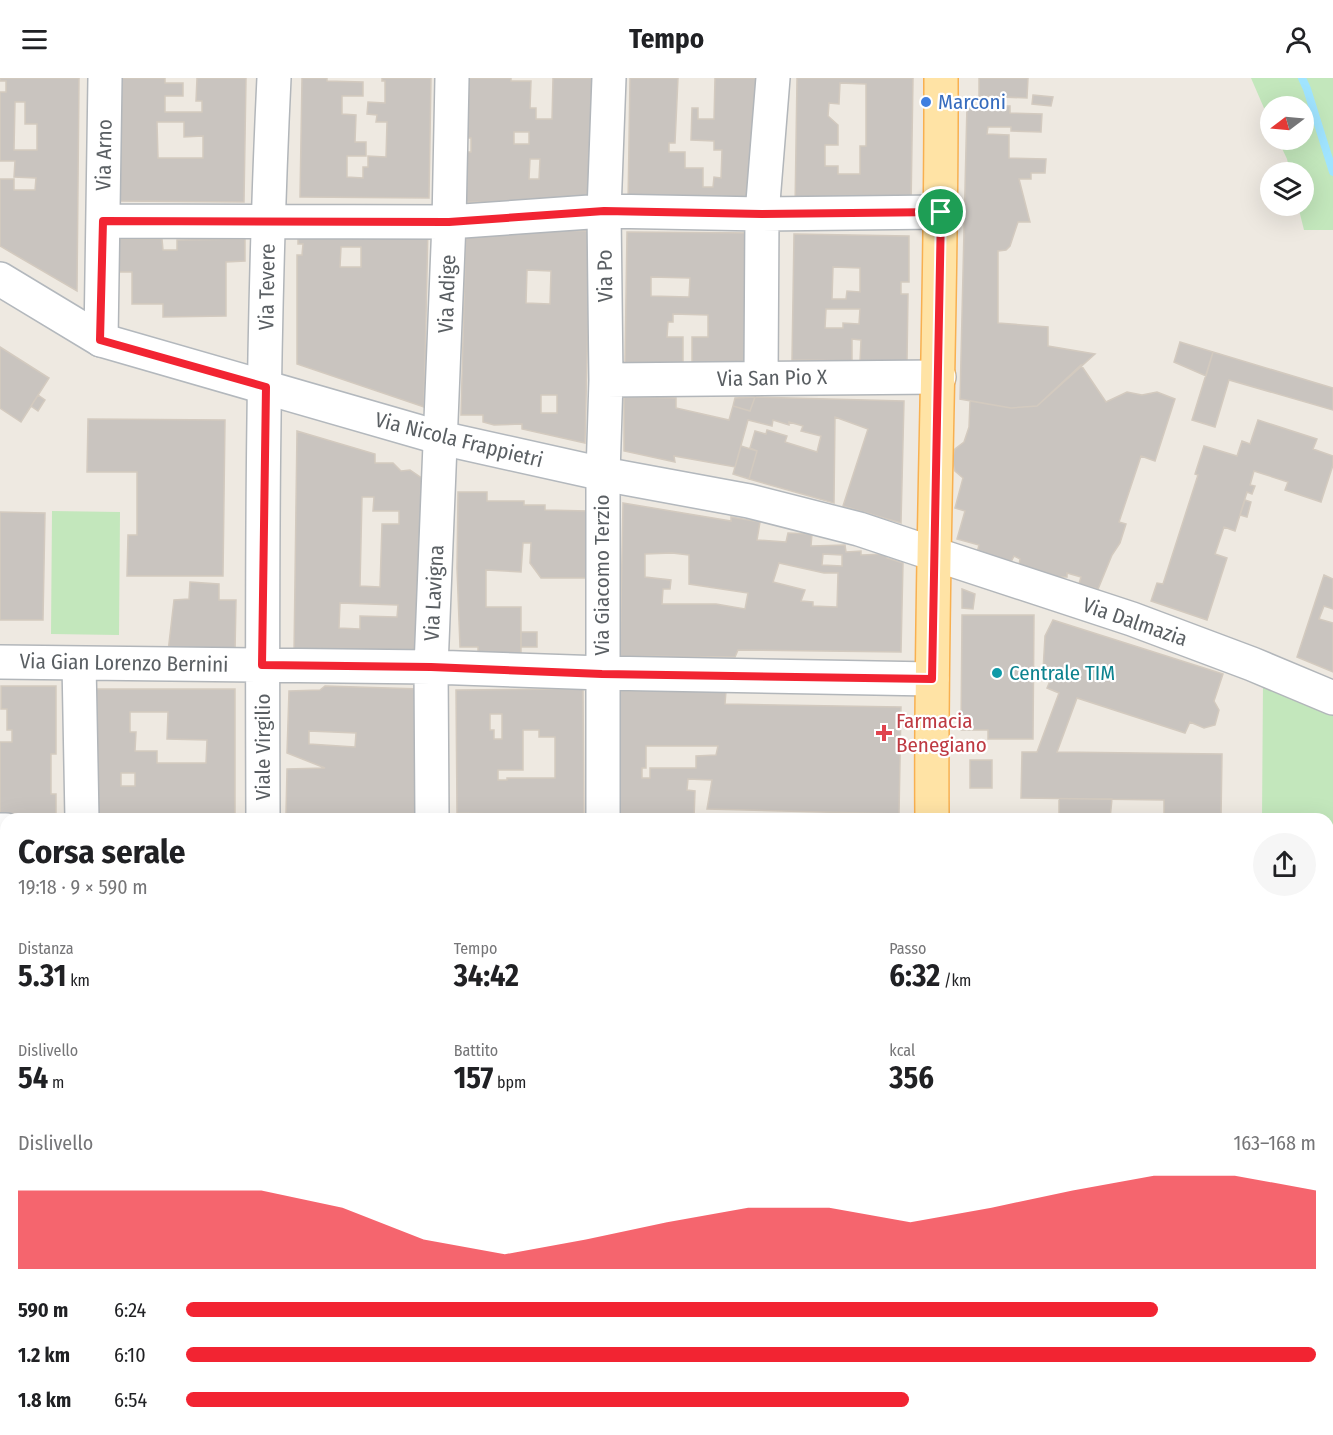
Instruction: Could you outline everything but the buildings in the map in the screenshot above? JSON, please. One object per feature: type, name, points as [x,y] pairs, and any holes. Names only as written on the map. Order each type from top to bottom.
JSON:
[{"type":"main road","points":[[932,813],[941,78]]},
{"type":"street","name":"Via Arno","points":[[100,340],[105,78]]},
{"type":"street","name":"Via Tevere","points":[[266,387],[267,221],[274,78]]},
{"type":"street","name":"Via Adige","points":[[441,438],[452,78]]},
{"type":"street","name":"Via Po","points":[[603,474],[606,380],[604,211],[609,78]]},
{"type":"street","points":[[761,378],[762,214],[772,78]]},
{"type":"street","points":[[103,221],[449,222],[604,211],[762,214],[941,212]]},
{"type":"street","name":"Via Nicola Frappietri","points":[[0,279],[100,340],[441,438],[603,474],[749,501],[859,529],[934,554]]},
{"type":"street","name":"Via San Pio X","points":[[606,380],[939,376]]},
{"type":"street","name":"Viale Virgilio","points":[[263,813],[262,665],[266,387]]},
{"type":"street","name":"Via Lavigna","points":[[432,813],[431,667],[441,438]]},
{"type":"street","name":"Via Giacomo Terzio","points":[[603,474],[603,813]]},
{"type":"street","name":"Via Dalmazia","points":[[934,554],[1132,619],[1252,664],[1333,699]]},
{"type":"street","name":"Via Gian Lorenzo Bernini","points":[[0,662],[431,667],[602,674],[932,679]]},
{"type":"street","points":[[79,663],[82,813]]},
{"type":"green space","points":[[1251,78],[1333,78],[1333,230],[1304,230],[1300,216],[1314,216],[1314,162],[1288,162],[1283,150],[1314,150],[1314,96],[1260,96],[1260,99]]},
{"type":"green space","points":[[52,511],[120,512],[119,635],[51,634]]},
{"type":"green space","points":[[1263,682],[1333,711],[1333,813],[1262,813]]},
{"type":"waterway","points":[[1302,78],[1333,172]]},
{"type":"place","name":"Marconi","points":[[926,102]]},
{"type":"place","name":"Centrale TIM","points":[[997,673]]},
{"type":"place","name":"Farmacia Benegiano","points":[[884,733]]},
{"type":"route","points":[[604,211],[762,214],[941,212],[932,679],[602,674],[431,667],[262,665],[266,387],[100,340],[103,221],[449,222],[604,211]]}]
